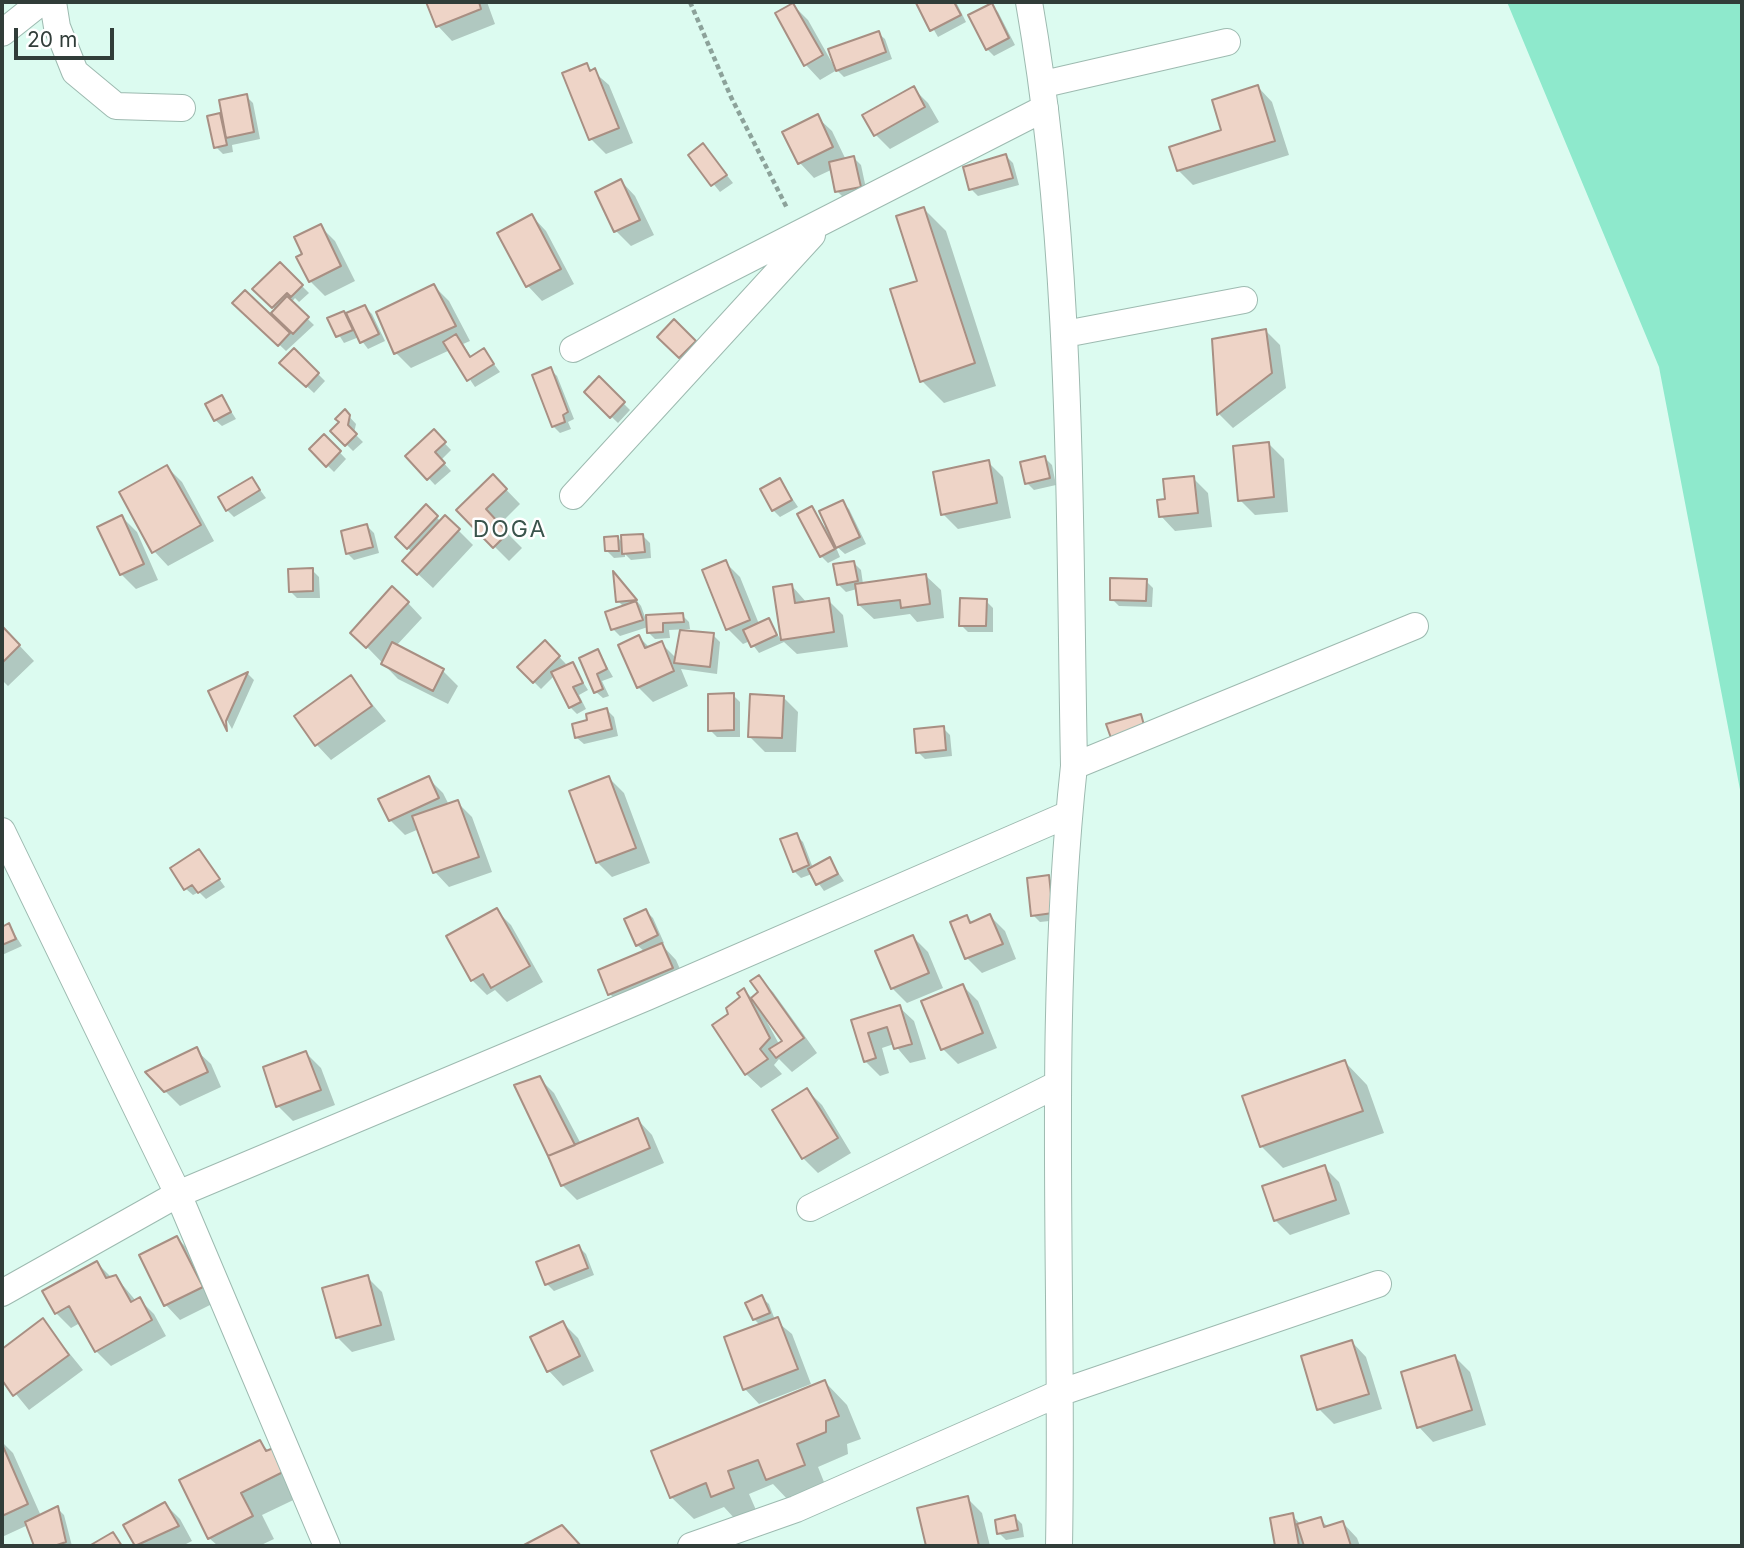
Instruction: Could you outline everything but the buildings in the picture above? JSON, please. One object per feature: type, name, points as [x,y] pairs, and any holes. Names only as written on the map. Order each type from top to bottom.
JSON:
[{"type":"street","points":[[2,33],[41,2]]},
{"type":"street","points":[[53,2],[57,27],[75,72],[116,106],[182,107]]},
{"type":"street","points":[[1029,2],[1044,96],[1065,334],[1074,766],[1069,814],[1058,1084],[1062,1392],[1059,1546]]},
{"type":"street","points":[[573,349],[825,221],[1044,96],[1227,42]]},
{"type":"street","points":[[573,496],[825,221]]},
{"type":"street","points":[[1065,334],[1244,300]]},
{"type":"street","points":[[1074,766],[1415,626]]},
{"type":"street","points":[[2,1293],[178,1194],[1069,814]]},
{"type":"street","points":[[2,831],[178,1194],[327,1546]]},
{"type":"street","points":[[810,1208],[1058,1084]]},
{"type":"street","points":[[691,1546],[796,1509],[1062,1392],[1378,1284]]},
{"type":"path","points":[[690,2],[731,97],[800,234]]},
{"type":"green space","points":[[1507,2],[1742,2],[1742,800],[1659,367]]},
{"type":"district","name":"DOGA","points":[[510,530]]}]
